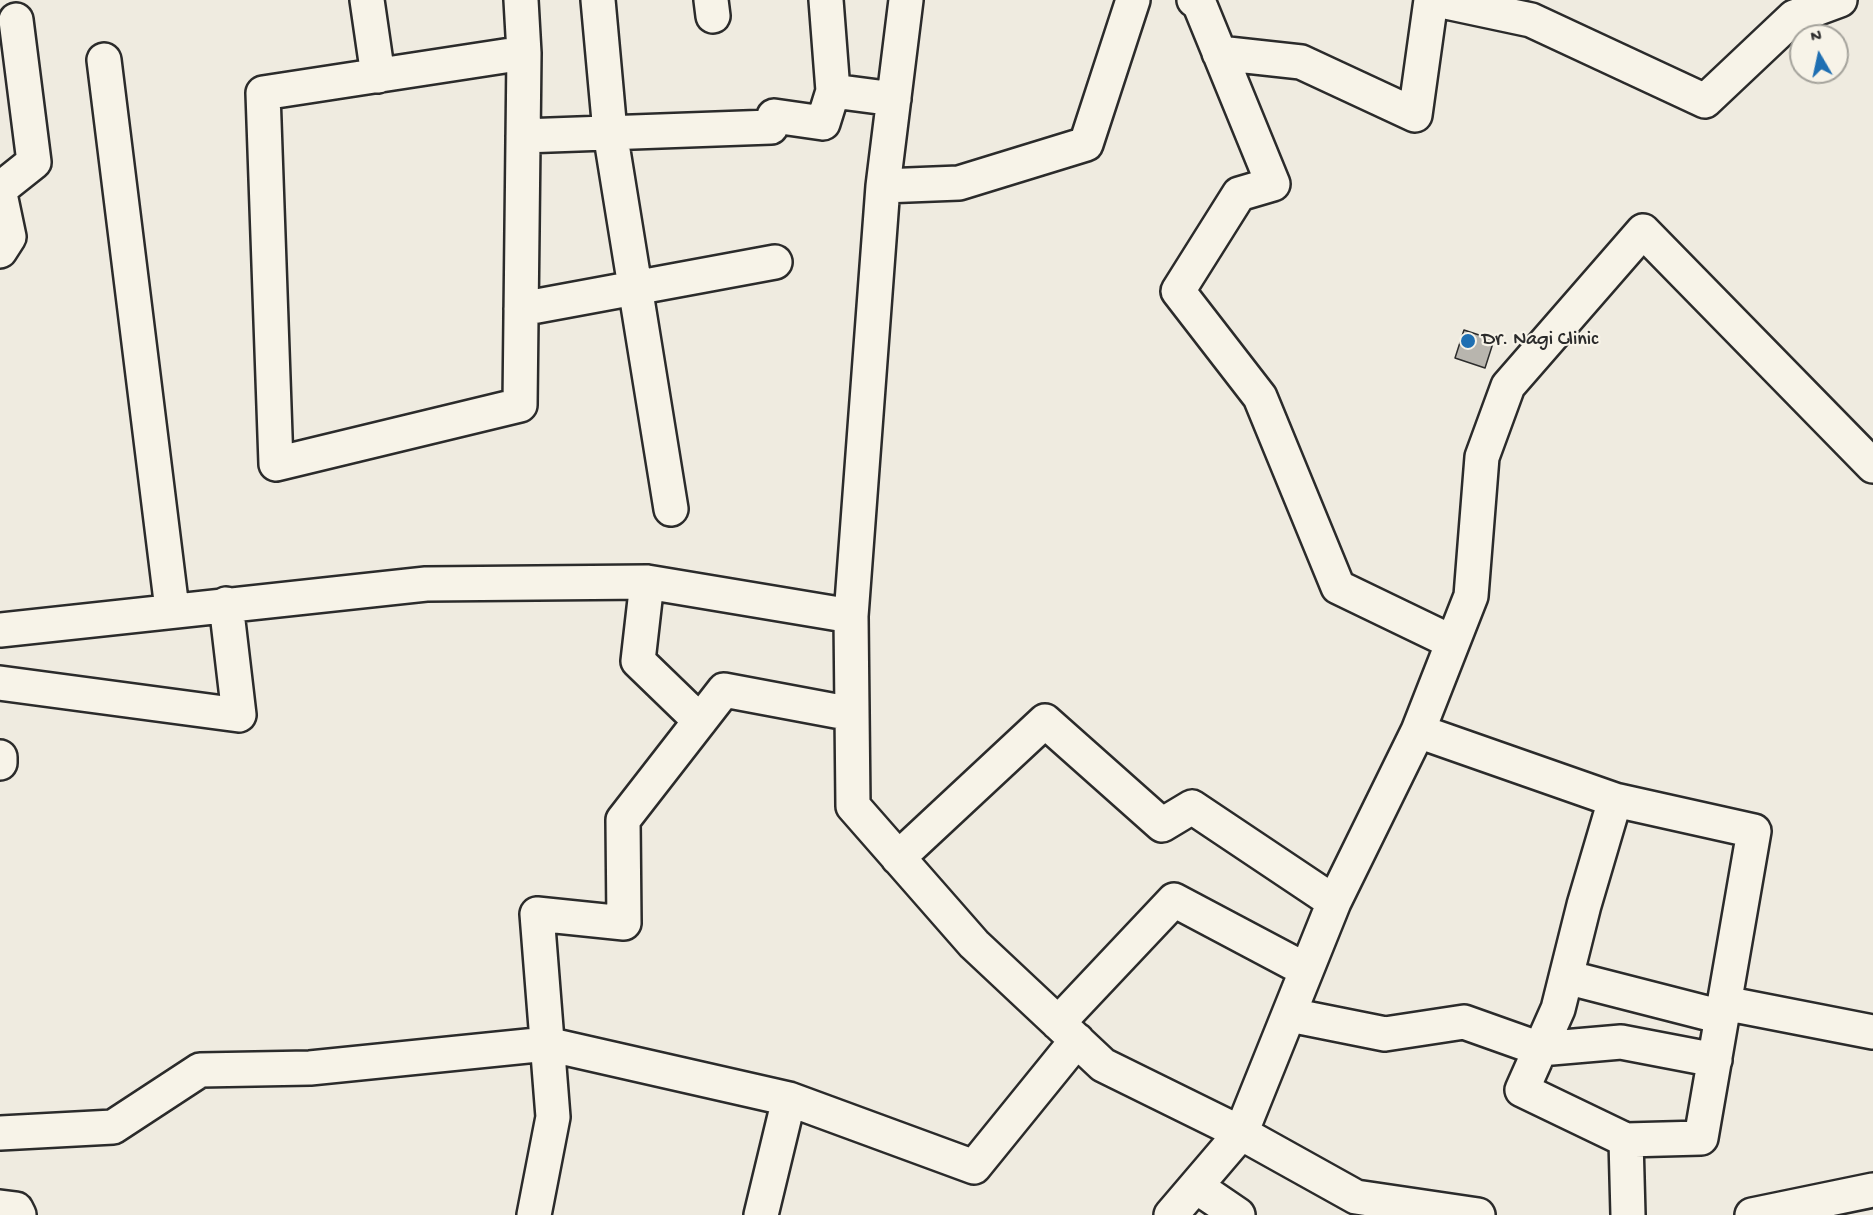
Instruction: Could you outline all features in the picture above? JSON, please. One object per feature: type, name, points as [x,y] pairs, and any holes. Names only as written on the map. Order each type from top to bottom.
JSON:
[{"type":"street","points":[[367,0],[378,76]]},
{"type":"street","points":[[521,0],[524,53],[520,405],[276,464],[262,93],[524,53]]},
{"type":"street","points":[[598,0],[610,132],[671,509]]},
{"type":"street","points":[[523,136],[771,127],[774,116],[823,123],[833,91],[826,0]]},
{"type":"street","points":[[906,0],[883,186],[850,616],[853,806],[974,944],[1103,1065],[1242,1133],[1356,1197],[1478,1215]]},
{"type":"street","points":[[883,186],[959,183],[1086,144],[1132,0]]},
{"type":"street","points":[[1194,0],[1199,3],[1273,184],[1239,194],[1178,291],[1260,397],[1338,587],[1452,642]]},
{"type":"street","points":[[1219,53],[1301,62],[1415,115],[1431,0]]},
{"type":"street","points":[[1437,0],[1531,20],[1705,101],[1794,17],[1840,0]]},
{"type":"street","points":[[0,250],[9,237],[0,196],[34,162],[16,20]]},
{"type":"street","points":[[104,60],[172,609]]},
{"type":"street","points":[[833,91],[894,99]]},
{"type":"street","points":[[1171,1215],[1242,1133],[1334,902],[1418,731],[1471,596],[1482,457],[1508,386],[1643,231],[1873,466]]},
{"type":"street","points":[[521,309],[775,262]]},
{"type":"street","points":[[0,630],[172,609],[426,584],[647,582],[850,616]]},
{"type":"street","points":[[647,582],[638,661],[700,721]]},
{"type":"street","points":[[0,683],[239,715],[226,604]]},
{"type":"street","points":[[534,1215],[553,1117],[537,915],[624,923],[622,820],[724,690],[852,714]]},
{"type":"street","points":[[898,858],[1045,721],[1162,825],[1192,807],[1334,902]]},
{"type":"street","points":[[1418,731],[1615,800],[1754,831],[1701,1138],[1626,1140],[1522,1090],[1558,1009],[1584,905],[1615,800]]},
{"type":"street","points":[[0,757],[0,763]]},
{"type":"street","points":[[0,1133],[112,1127],[200,1070],[310,1068],[547,1044],[789,1099],[974,1167],[1068,1031],[1174,900],[1306,970]]},
{"type":"street","points":[[1566,977],[1723,1010],[1873,1032]]},
{"type":"street","points":[[1290,1015],[1385,1034],[1464,1022],[1540,1049],[1621,1042],[1715,1060]]},
{"type":"street","points":[[761,1215],[789,1099]]},
{"type":"street","points":[[1626,1140],[1628,1215]]},
{"type":"street","points":[[1197,1187],[1238,1215]]},
{"type":"street","points":[[1752,1215],[1873,1190]]},
{"type":"street","points":[[0,1207],[16,1209],[18,1215]]},
{"type":"building","points":[[1464,330],[1494,340],[1485,368],[1455,358]]},
{"type":"place","name":"Dr. Nagi Clinic","points":[[1468,341]]}]
